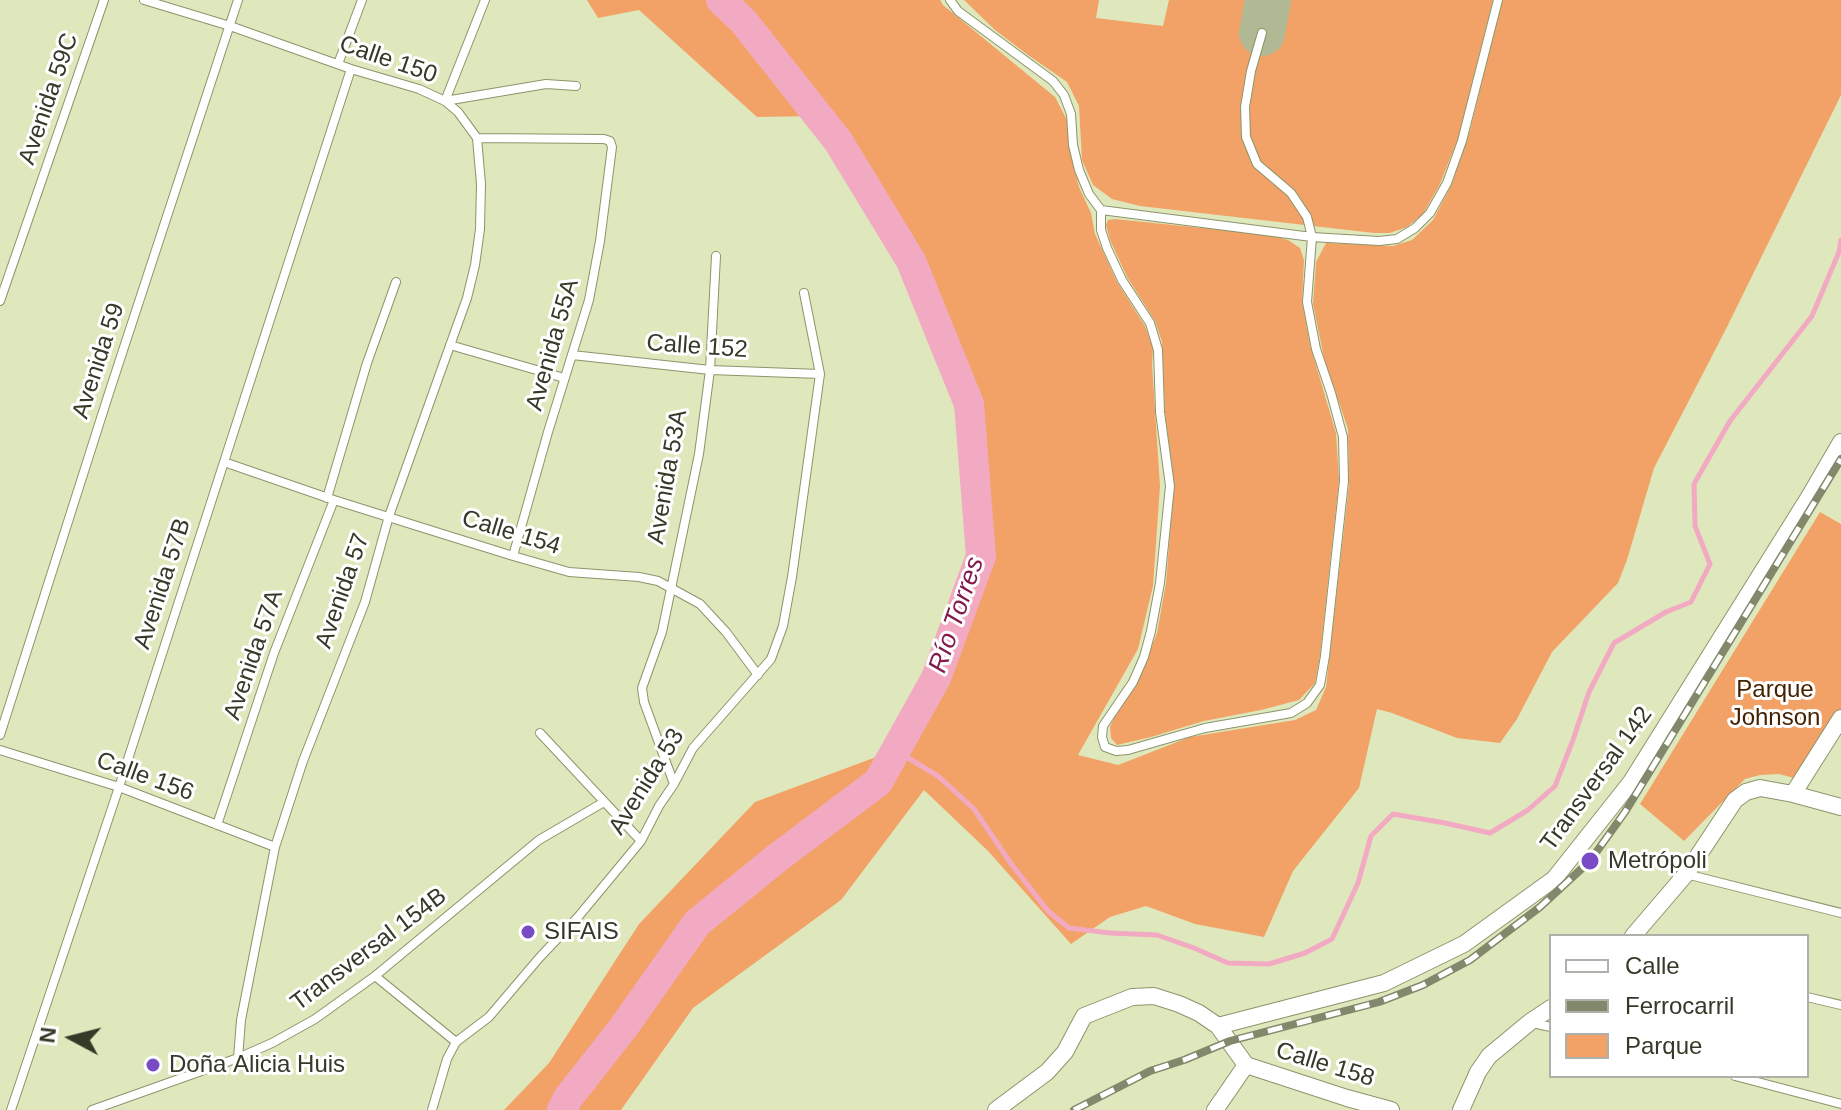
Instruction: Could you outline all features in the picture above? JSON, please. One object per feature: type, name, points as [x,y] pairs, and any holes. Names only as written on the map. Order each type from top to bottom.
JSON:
[{"type":"street","name":"Transversal 142","points":[[1218,1026],[1384,983],[1464,944],[1554,879],[1631,782],[1841,442]]},
{"type":"street","points":[[1793,794],[1841,718]]},
{"type":"street","points":[[1635,934],[1686,874],[1735,800],[1746,792],[1760,788],[1841,807]]},
{"type":"street","points":[[996,1110],[1047,1072],[1065,1052],[1084,1016],[1132,997],[1154,996],[1199,1013],[1218,1026],[1246,1065],[1215,1110]]},
{"type":"street","points":[[1461,1110],[1478,1072],[1489,1056],[1549,1009]]},
{"type":"street","name":"Calle 158","points":[[1246,1065],[1343,1104],[1391,1110]]},
{"type":"lane","name":"Avenida 59C","points":[[0,301],[104,0]]},
{"type":"lane","name":"Calle 150","points":[[144,0],[419,89],[445,101],[458,112],[477,138]]},
{"type":"lane","name":"Avenida 59","points":[[0,735],[238,0]]},
{"type":"lane","points":[[338,64],[362,0]]},
{"type":"lane","points":[[445,101],[485,0]]},
{"type":"lane","points":[[950,0],[958,11],[1053,81],[1064,95],[1071,114],[1073,145],[1079,170],[1089,194],[1101,210],[1101,230],[1107,248],[1122,280],[1150,323],[1158,350],[1160,412],[1170,486],[1160,583],[1144,657],[1133,682],[1103,726],[1105,747],[1116,751],[1205,728],[1291,713],[1307,703],[1320,685],[1344,481],[1343,437],[1316,349],[1307,302],[1312,237],[1307,217],[1291,193],[1257,164],[1246,137],[1245,107],[1262,33]]},
{"type":"lane","points":[[1101,210],[1312,237],[1379,241],[1397,239],[1415,228],[1430,213],[1447,183],[1462,141],[1498,0]]},
{"type":"lane","name":"Avenida 57B","points":[[11,1110],[351,69]]},
{"type":"lane","points":[[445,101],[546,84],[576,86]]},
{"type":"lane","name":"Avenida 55A","points":[[477,138],[604,139],[610,141],[613,153],[589,300],[513,556]]},
{"type":"lane","name":"Avenida 57","points":[[238,1058],[241,1020],[275,847],[303,761],[365,602],[389,516],[467,298],[480,229],[481,184],[477,138]]},
{"type":"lane","name":"Avenida 53A","points":[[674,784],[644,702],[642,688],[662,632],[699,454],[710,370],[716,256]]},
{"type":"lane","name":"Avenida 57A","points":[[217,825],[274,653],[330,499],[367,363],[396,282]]},
{"type":"lane","name":"Avenida 53","points":[[456,1042],[489,1017],[641,841],[693,748],[771,659],[783,626],[820,374],[804,293]]},
{"type":"lane","points":[[450,345],[564,378]]},
{"type":"lane","name":"Calle 152","points":[[572,355],[710,370],[820,374]]},
{"type":"lane","name":"Calle 154","points":[[224,462],[330,499],[569,572],[658,581],[700,604],[712,615],[758,675]]},
{"type":"lane","points":[[540,733],[641,841]]},
{"type":"lane","name":"Calle 156","points":[[0,750],[119,787],[275,847]]},
{"type":"lane","name":"Transversal 154B","points":[[92,1110],[238,1058],[315,1019],[375,976],[539,840],[604,802]]},
{"type":"lane","points":[[1686,874],[1841,913]]},
{"type":"lane","points":[[375,976],[456,1042],[447,1059],[432,1110]]},
{"type":"lane","points":[[1809,997],[1841,1005]]},
{"type":"lane","points":[[1530,1022],[1549,1027]]},
{"type":"lane","points":[[1743,1078],[1841,1104]]},
{"type":"green space","points":[[587,0],[940,0],[1055,97],[1067,120],[1074,167],[1091,213],[1095,234],[1117,282],[1145,326],[1153,348],[1160,486],[1153,586],[1138,649],[1078,755],[1118,765],[1190,737],[1295,720],[1316,710],[1326,687],[1349,485],[1348,429],[1324,358],[1313,304],[1316,262],[1326,243],[1393,246],[1412,240],[1433,220],[1452,184],[1470,131],[1502,0],[1841,0],[1841,95],[1654,468],[1618,583],[1552,652],[1517,719],[1500,743],[1457,738],[1377,709],[1359,788],[1293,871],[1264,937],[1195,924],[1146,906],[1110,917],[1071,944],[988,851],[924,790],[841,900],[693,1008],[621,1110],[504,1110],[549,1063],[639,924],[755,802],[895,750],[936,678],[981,556],[969,404],[911,261],[838,141],[818,116],[757,117],[639,10],[598,18]]},
{"type":"green space","points":[[964,0],[1099,0],[1096,18],[1163,26],[1169,0],[1248,0],[1244,29],[1273,37],[1278,33],[1285,0],[1493,0],[1458,138],[1440,184],[1423,214],[1407,227],[1390,233],[1374,233],[1140,206],[1112,199],[1093,185],[1082,160],[1079,106],[1067,82],[995,30]]},
{"type":"green space","points":[[1108,220],[1270,235],[1288,240],[1300,248],[1304,260],[1302,302],[1310,345],[1336,433],[1339,480],[1315,683],[1299,700],[1204,721],[1117,745],[1111,738],[1110,727],[1137,684],[1157,633],[1166,583],[1174,482],[1165,412],[1162,342],[1155,321],[1127,277],[1110,240],[1106,225]]},
{"type":"green space","name":"Parque Johnson","points":[[1820,512],[1841,524],[1841,714],[1801,780],[1779,774],[1745,779],[1684,841],[1640,804]]},
{"type":"waterway","name":"Río Torres","points":[[562,1110],[697,923],[878,782],[936,678],[981,556],[969,404],[911,261],[838,141],[744,22],[721,0]]},
{"type":"waterway","points":[[895,750],[938,776],[974,809],[1048,911],[1069,928],[1157,935],[1228,963],[1269,964],[1305,953],[1332,939],[1358,883],[1371,836],[1393,814],[1490,833],[1528,810],[1555,786],[1589,692],[1614,643],[1666,612],[1691,602],[1710,564],[1695,526],[1694,484],[1730,421],[1812,316],[1839,252],[1841,240]]},
{"type":"taxiway","points":[[1262,33],[1268,0]]},
{"type":"railway","points":[[1074,1110],[1150,1071],[1230,1041],[1379,1002],[1423,985],[1470,960],[1540,907],[1590,861],[1625,812],[1841,459]]},
{"type":"place","name":"Metrópoli","points":[[1590,861]]},
{"type":"place","name":"SIFAIS","points":[[528,932]]},
{"type":"place","name":"Doña Alicia Huis","points":[[153,1065]]}]
